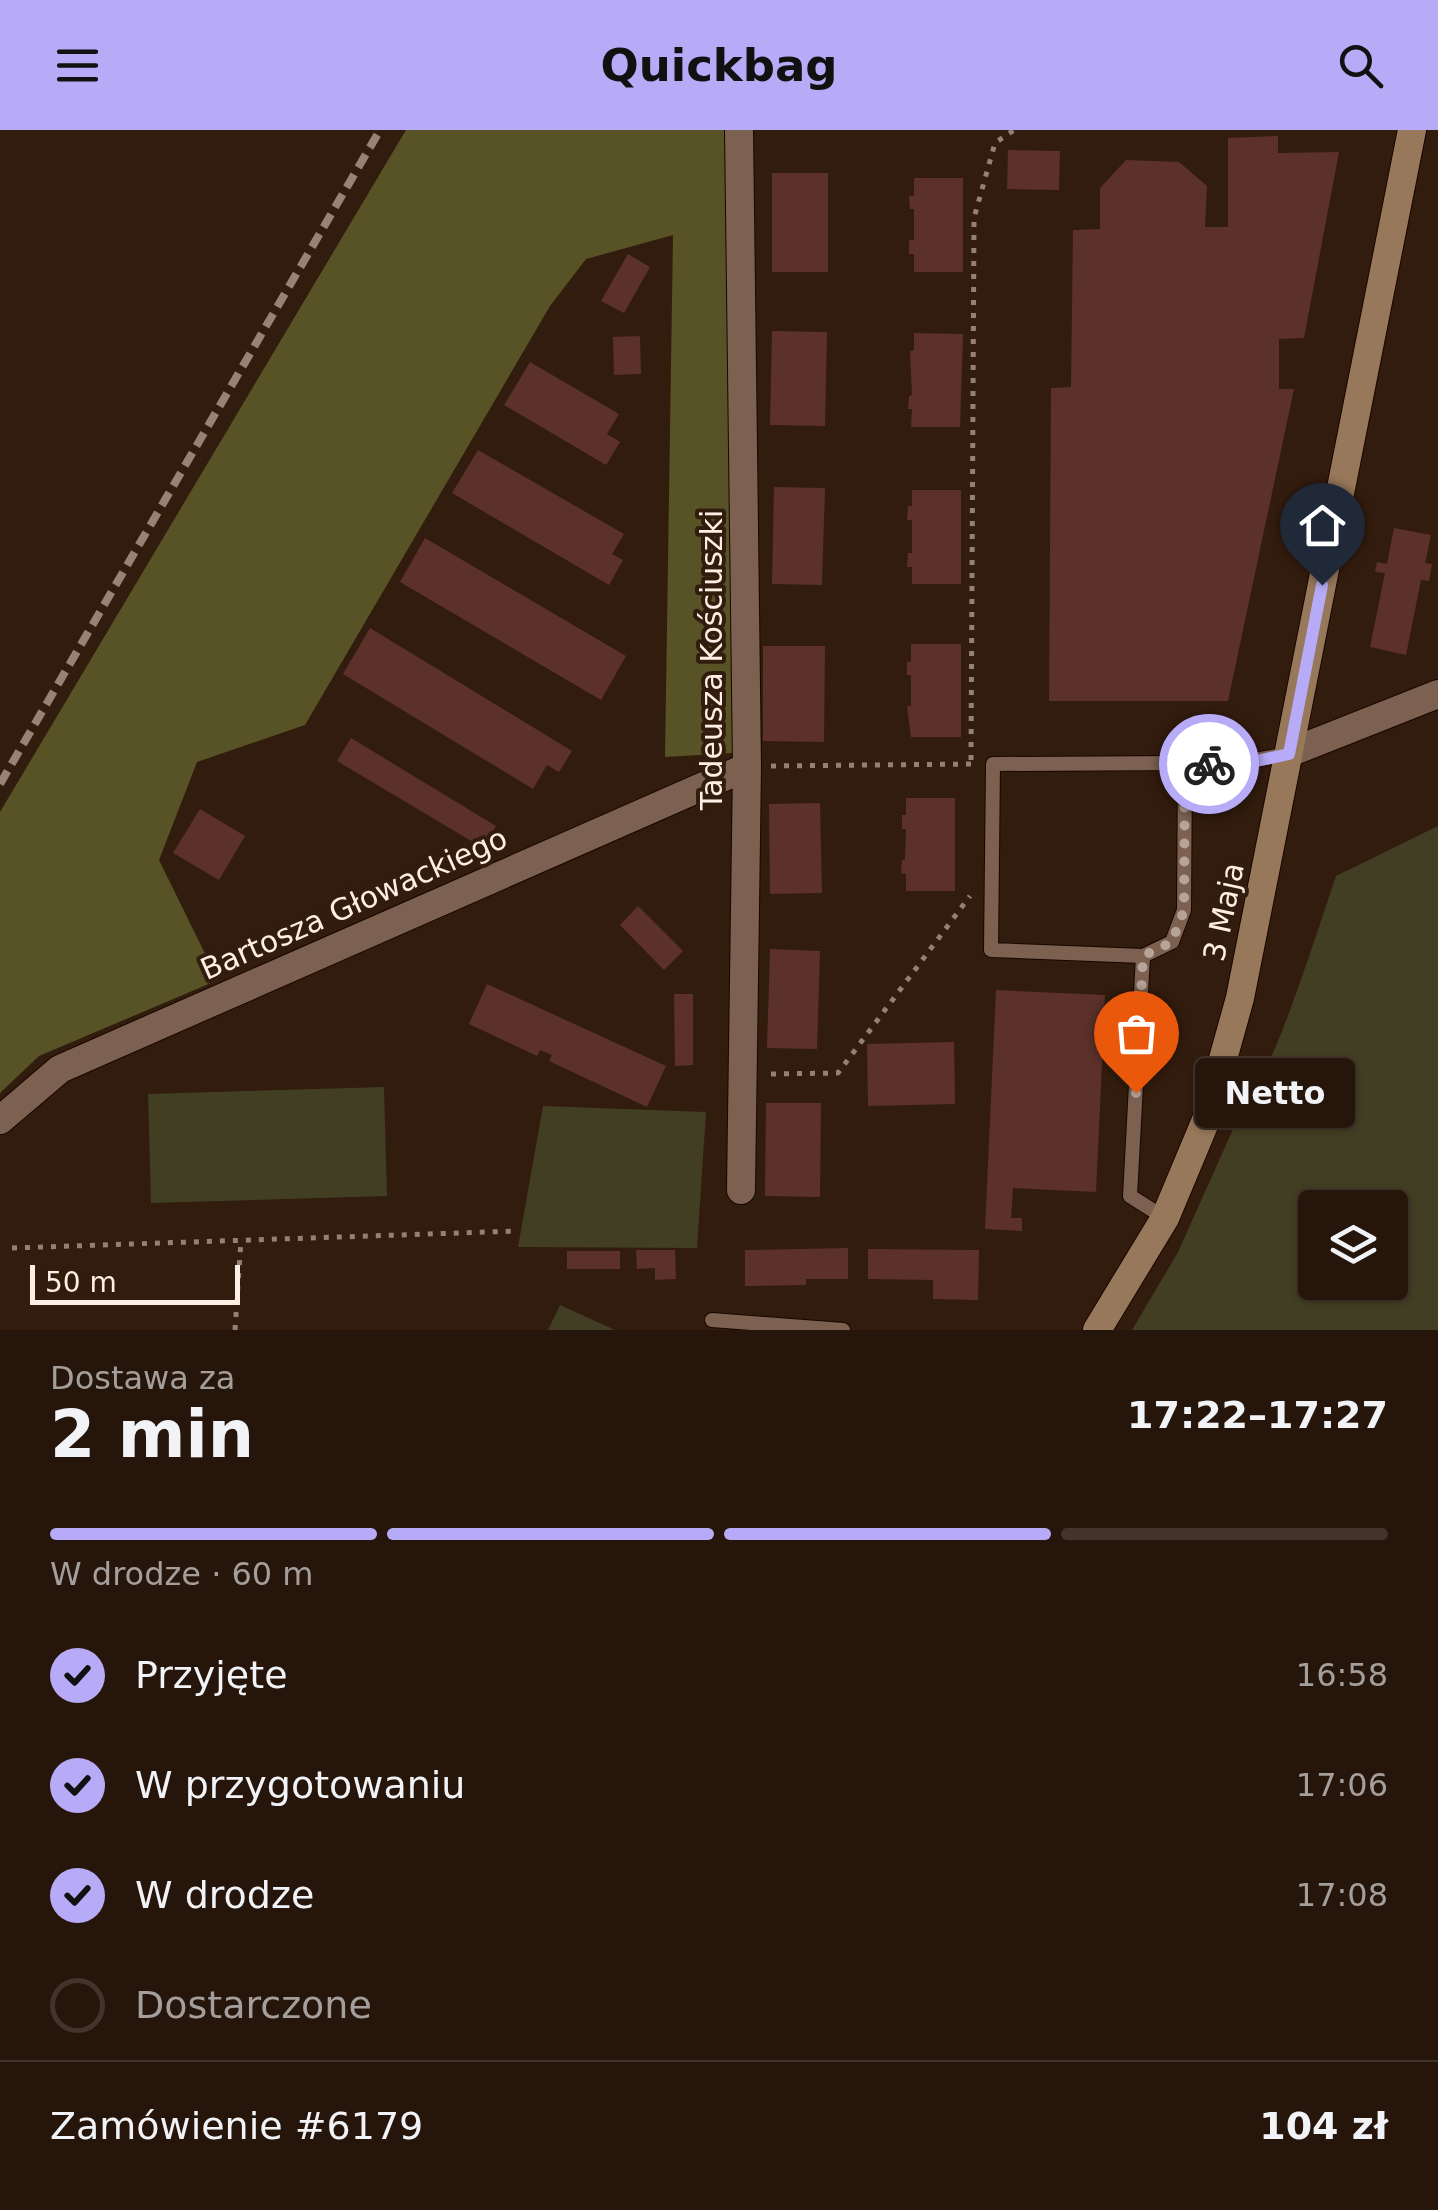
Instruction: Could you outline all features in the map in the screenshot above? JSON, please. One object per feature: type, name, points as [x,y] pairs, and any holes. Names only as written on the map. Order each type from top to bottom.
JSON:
[{"type":"main road","name":"3 Maja","points":[[1097,1330],[1165,1218],[1206,1120],[1240,998],[1412,130]]},
{"type":"street","name":"Tadeusza Kościuszki","points":[[739,130],[746,766],[741,1190]]},
{"type":"street","points":[[1289,754],[1438,694]]},
{"type":"street","name":"Bartosza Głowackiego","points":[[0,1120],[60,1069],[746,766]]},
{"type":"lane","points":[[1185,763],[1184,910],[1172,942],[1143,956],[991,950],[993,764],[1252,762],[1289,754]]},
{"type":"lane","points":[[1143,956],[1130,1196],[1165,1218]]},
{"type":"lane","points":[[712,1320],[842,1330]]},
{"type":"path","points":[[970,764],[974,218],[995,143],[1014,130]]},
{"type":"path","points":[[746,766],[993,764]]},
{"type":"path","points":[[742,1075],[838,1073],[970,900],[970,880]]},
{"type":"path","points":[[12,1248],[517,1231]]},
{"type":"path","points":[[234,1330],[240,1240]]},
{"type":"shaded area","points":[[406,130],[726,130],[733,753],[665,757],[673,235],[586,259],[550,306],[305,725],[197,762],[159,860],[218,980],[39,1056],[0,1093],[0,812]]},
{"type":"shaded area","points":[[1438,826],[1438,1330],[1132,1330],[1178,1252],[1247,1098],[1269,1061],[1336,876]]},
{"type":"shaded area","points":[[384,1087],[387,1196],[151,1203],[148,1094]]},
{"type":"shaded area","points":[[543,1106],[706,1112],[697,1248],[518,1247]]},
{"type":"shaded area","points":[[560,1305],[615,1330],[548,1330]]},
{"type":"building","points":[[1278,136],[1278,153],[1339,152],[1304,338],[1279,339],[1279,389],[1294,389],[1228,701],[1049,701],[1051,388],[1071,387],[1073,230],[1100,229],[1100,188],[1126,160],[1179,162],[1207,186],[1205,227],[1228,227],[1228,138]]},
{"type":"building","points":[[1008,150],[1060,151],[1059,190],[1007,189]]},
{"type":"building","points":[[772,173],[828,173],[828,272],[772,272]]},
{"type":"building","points":[[914,178],[963,178],[963,272],[914,272],[909,240],[914,240],[914,209],[910,209],[909,196],[914,196]]},
{"type":"building","points":[[628,254],[650,267],[624,313],[601,301]]},
{"type":"building","points":[[772,331],[827,332],[825,426],[770,425]]},
{"type":"building","points":[[914,333],[963,334],[960,427],[911,427],[912,409],[908,409]]},
{"type":"building","points":[[640,336],[641,374],[614,375],[613,337]]},
{"type":"building","points":[[530,362],[619,414],[607,434],[620,442],[606,465],[504,405]]},
{"type":"building","points":[[478,450],[624,534],[612,554],[623,560],[609,585],[452,493]]},
{"type":"building","points":[[774,487],[825,488],[822,585],[772,584]]},
{"type":"building","points":[[912,490],[961,490],[961,584],[912,584],[912,567],[907,567],[908,553],[912,553],[912,520],[907,520]]},
{"type":"building","points":[[1394,528],[1431,535],[1425,563],[1432,564],[1429,581],[1421,580],[1406,655],[1370,647],[1385,573],[1375,572],[1377,562],[1387,564]]},
{"type":"building","points":[[425,538],[626,656],[601,700],[400,582]]},
{"type":"building","points":[[370,628],[572,751],[559,772],[547,765],[533,789],[343,674]]},
{"type":"building","points":[[911,644],[961,644],[961,737],[911,737],[907,706],[911,706],[911,675],[907,675],[907,662],[911,662]]},
{"type":"building","points":[[763,646],[825,646],[824,742],[763,741]]},
{"type":"building","points":[[351,738],[496,826],[483,848],[337,761]]},
{"type":"building","points":[[906,798],[955,798],[955,891],[906,891],[906,874],[901,873],[905,860],[906,829],[902,829],[902,815],[906,815]]},
{"type":"building","points":[[820,803],[822,893],[770,894],[769,804]]},
{"type":"building","points":[[200,809],[245,836],[219,880],[173,853]]},
{"type":"building","points":[[638,906],[683,951],[664,970],[620,925]]},
{"type":"building","points":[[770,949],[820,951],[817,1049],[767,1048]]},
{"type":"building","points":[[487,984],[666,1066],[647,1107],[549,1061],[552,1055],[540,1050],[537,1056],[469,1024]]},
{"type":"building","points":[[996,990],[1105,995],[1103,1028],[1124,1029],[1123,1044],[1103,1043],[1096,1192],[1013,1188],[1011,1218],[1022,1218],[1022,1231],[985,1229]]},
{"type":"building","points":[[674,994],[693,994],[693,1065],[675,1066]]},
{"type":"building","points":[[954,1042],[955,1104],[868,1106],[867,1044]]},
{"type":"building","points":[[766,1103],[821,1103],[820,1197],[765,1196]]},
{"type":"building","points":[[848,1248],[848,1279],[806,1279],[806,1285],[745,1286],[745,1250]]},
{"type":"building","points":[[868,1249],[979,1250],[978,1300],[933,1299],[933,1280],[868,1279]]},
{"type":"building","points":[[636,1250],[675,1250],[676,1279],[655,1280],[655,1268],[637,1269]]},
{"type":"building","points":[[567,1251],[620,1251],[620,1269],[567,1269]]},
{"type":"railway","points":[[0,784],[380,130]]},
{"type":"way so far","points":[[1136,1093],[1143,956],[1172,942],[1184,910],[1185,763],[1209,764]]},
{"type":"place","name":"Netto","points":[[1136,1093]]},
{"type":"route","points":[[1209,764],[1252,762],[1289,754],[1322,585]]}]
